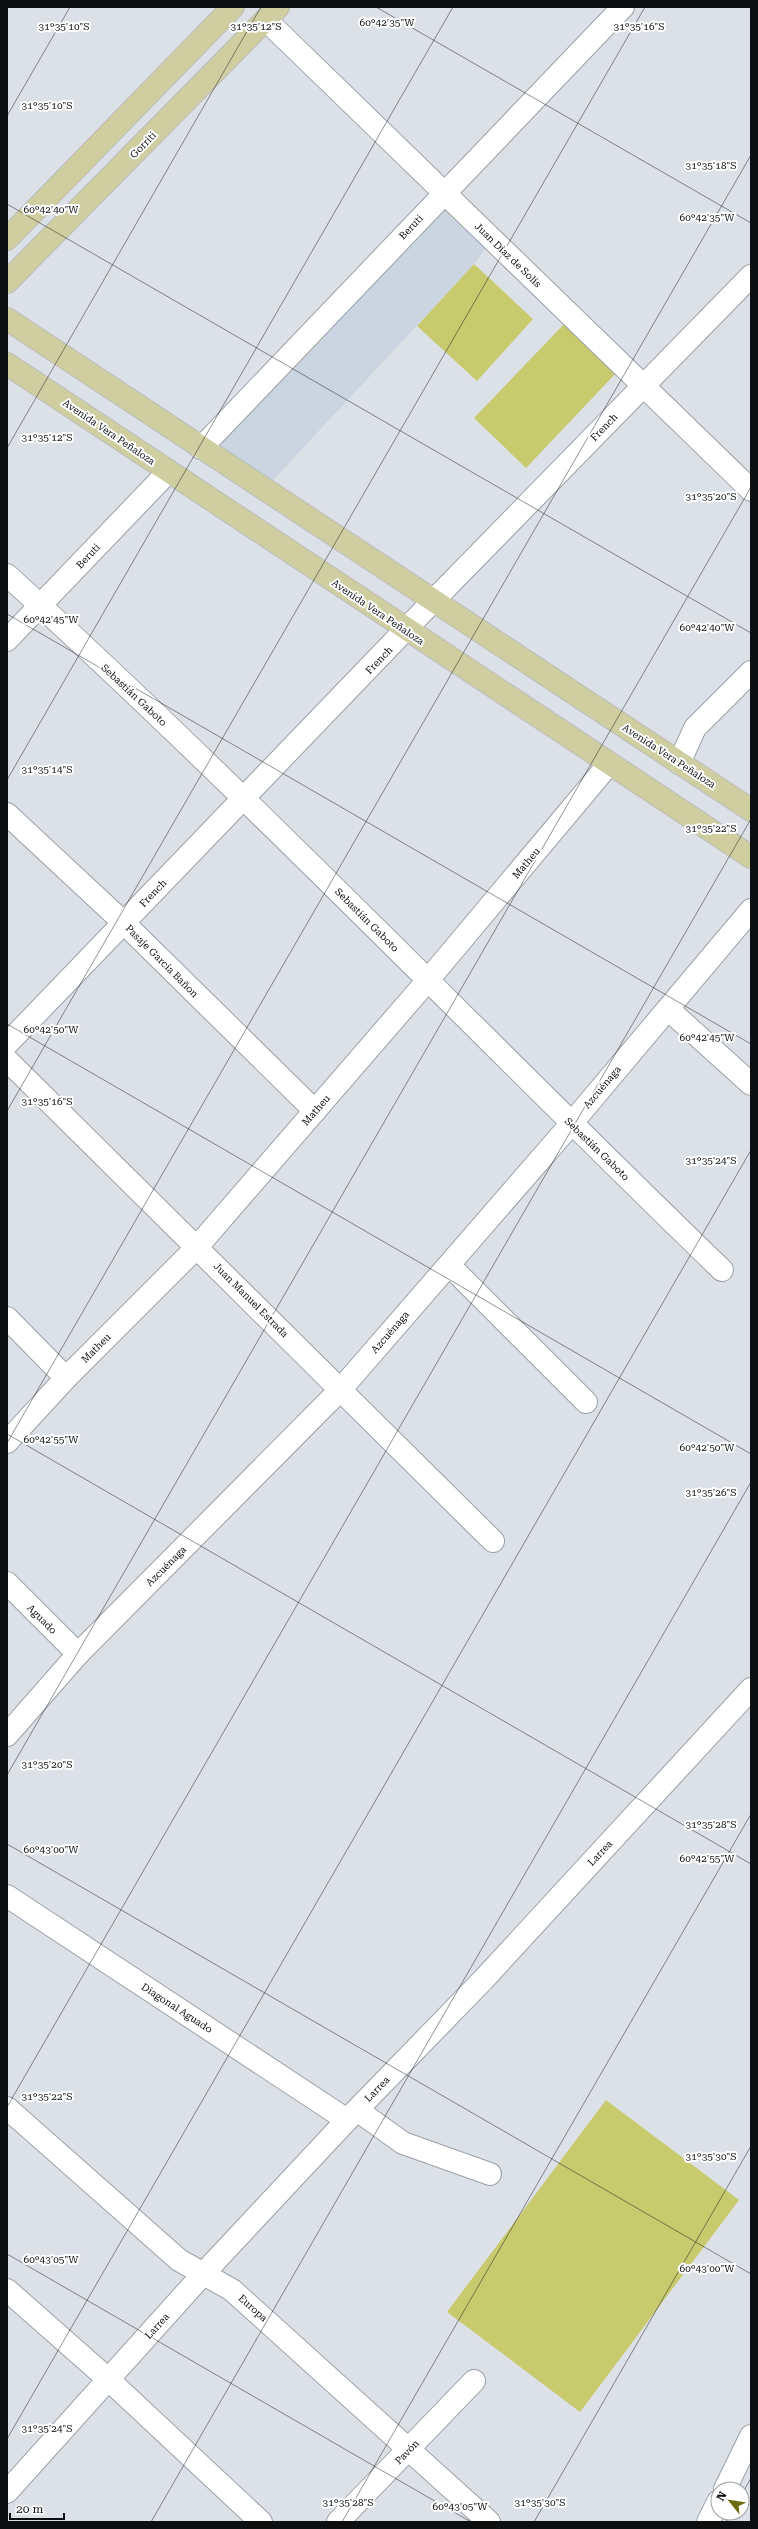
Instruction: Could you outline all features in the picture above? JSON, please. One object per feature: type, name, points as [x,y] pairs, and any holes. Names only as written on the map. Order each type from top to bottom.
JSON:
[{"type":"main road","points":[[7,239],[233,7]]},
{"type":"main road","name":"Gorriti","points":[[7,282],[272,14]]},
{"type":"main road","name":"Avenida Vera Peñaloza","points":[[7,319],[751,810]]},
{"type":"main road","name":"Avenida Vera Peñaloza","points":[[7,364],[407,631],[751,857]]},
{"type":"street","name":"Beruti","points":[[201,448],[623,7]]},
{"type":"street","name":"Juan Díaz de Solís","points":[[272,14],[444,193],[751,490]]},
{"type":"street","name":"French","points":[[7,1044],[407,631],[433,601],[751,276]]},
{"type":"street","name":"Beruti","points":[[7,640],[168,472]]},
{"type":"street","name":"Sebastián Gaboto","points":[[7,575],[244,798],[571,1124],[722,1270]]},
{"type":"street","points":[[679,763],[695,728],[751,672]]},
{"type":"street","name":"Matheu","points":[[7,1442],[66,1378],[197,1246],[428,980],[609,764]]},
{"type":"street","name":"Pasaje García Bañon","points":[[7,814],[124,923],[315,1111]]},
{"type":"street","name":"Azcuénaga","points":[[7,1734],[78,1654],[341,1389],[571,1124],[751,910]]},
{"type":"street","points":[[668,1009],[751,1084]]},
{"type":"street","name":"Juan Manuel Estrada","points":[[7,1060],[493,1540]]},
{"type":"street","points":[[449,1265],[586,1402]]},
{"type":"street","points":[[7,1318],[66,1378]]},
{"type":"street","name":"Aguado","points":[[7,1583],[78,1654]]},
{"type":"street","name":"Larrea","points":[[7,2492],[204,2273],[352,2115],[483,1980],[751,1688]]},
{"type":"street","name":"Diagonal Aguado","points":[[7,1896],[352,2115],[403,2143],[490,2174]]},
{"type":"street","name":"Europa","points":[[7,2108],[179,2260],[232,2290],[410,2449],[489,2522]]},
{"type":"street","points":[[7,2290],[108,2380],[261,2522]]},
{"type":"street","name":"Pavón","points":[[338,2522],[474,2381]]},
{"type":"street","points":[[729,2481],[751,2436]]},
{"type":"shaded area","points":[[444,193],[492,240],[474,264],[264,490],[201,448]]},
{"type":"shaded area","points":[[474,264],[533,319],[477,381],[417,326]]},
{"type":"shaded area","points":[[566,322],[617,372],[526,468],[474,418]]},
{"type":"shaded area","points":[[606,2100],[739,2200],[580,2412],[447,2312]]}]
